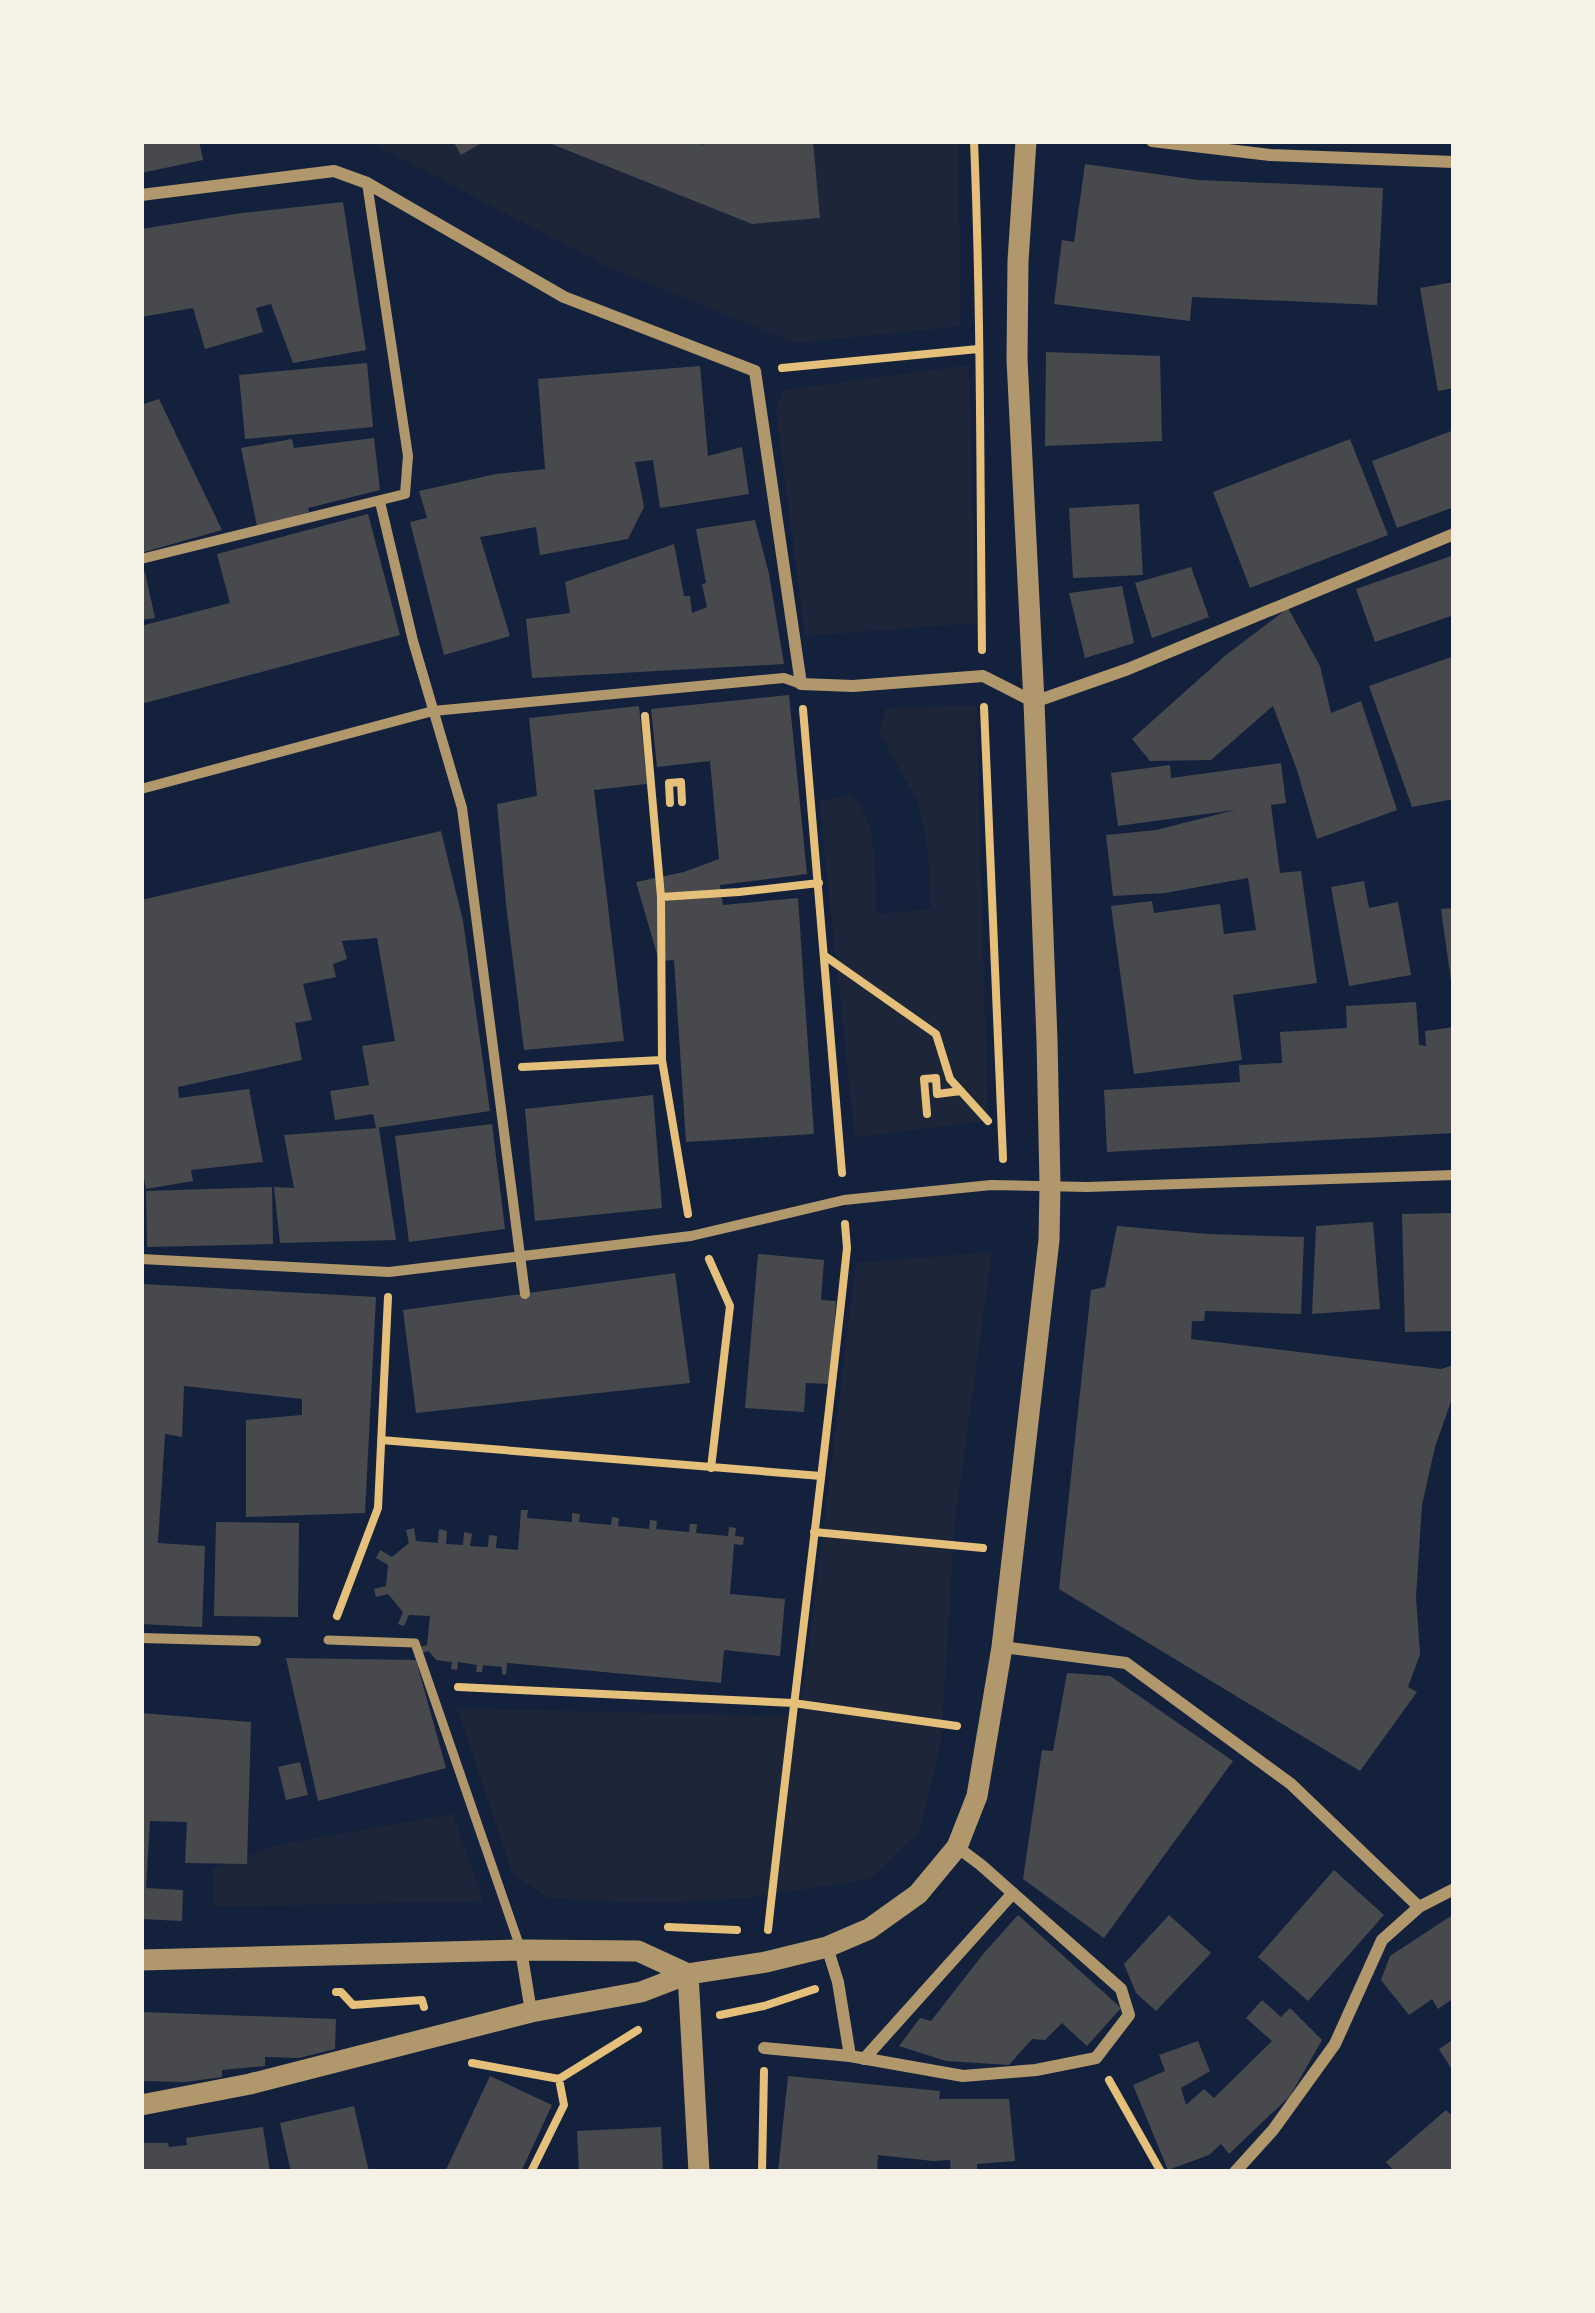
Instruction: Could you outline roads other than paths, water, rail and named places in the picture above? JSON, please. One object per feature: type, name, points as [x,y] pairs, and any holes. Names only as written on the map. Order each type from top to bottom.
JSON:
[{"type":"street","points":[[141,2105],[250,2084],[531,2012],[641,1991],[688,1974],[827,1947],[869,1928],[918,1894],[957,1847],[977,1796],[1002,1647],[1049,1240],[1034,702],[1017,359],[1027,141]]},
{"type":"street","points":[[1152,141],[1270,155],[1454,162]]},
{"type":"street","points":[[141,196],[334,171],[367,183],[564,297],[754,370],[801,684]]},
{"type":"street","points":[[141,559],[405,494],[408,455],[367,183]]},
{"type":"street","points":[[380,502],[413,641],[462,808],[525,1294]]},
{"type":"street","points":[[141,789],[433,711],[784,678],[801,684],[853,686],[983,676],[1034,702],[1128,669],[1454,534]]},
{"type":"street","points":[[141,1259],[389,1272],[692,1236],[844,1200],[1004,1185],[1087,1187],[1454,1174]]},
{"type":"street","points":[[141,1638],[256,1641]]},
{"type":"street","points":[[1002,1647],[1126,1663],[1291,1784],[1419,1907]]},
{"type":"street","points":[[764,2048],[963,2076],[1036,2070],[1096,2058],[1130,2015],[1121,1989],[957,1847]]},
{"type":"street","points":[[1235,2172],[1273,2130],[1335,2044],[1382,1940],[1419,1907],[1454,1888]]},
{"type":"street","points":[[857,2058],[1013,1893]]},
{"type":"street","points":[[827,1947],[857,2058]]},
{"type":"street","points":[[521,1950],[531,2012]]},
{"type":"street","points":[[141,1960],[638,1951],[688,1974]]},
{"type":"street","points":[[688,1974],[700,2172]]},
{"type":"lane","points":[[328,1640],[415,1643],[521,1950]]}]
